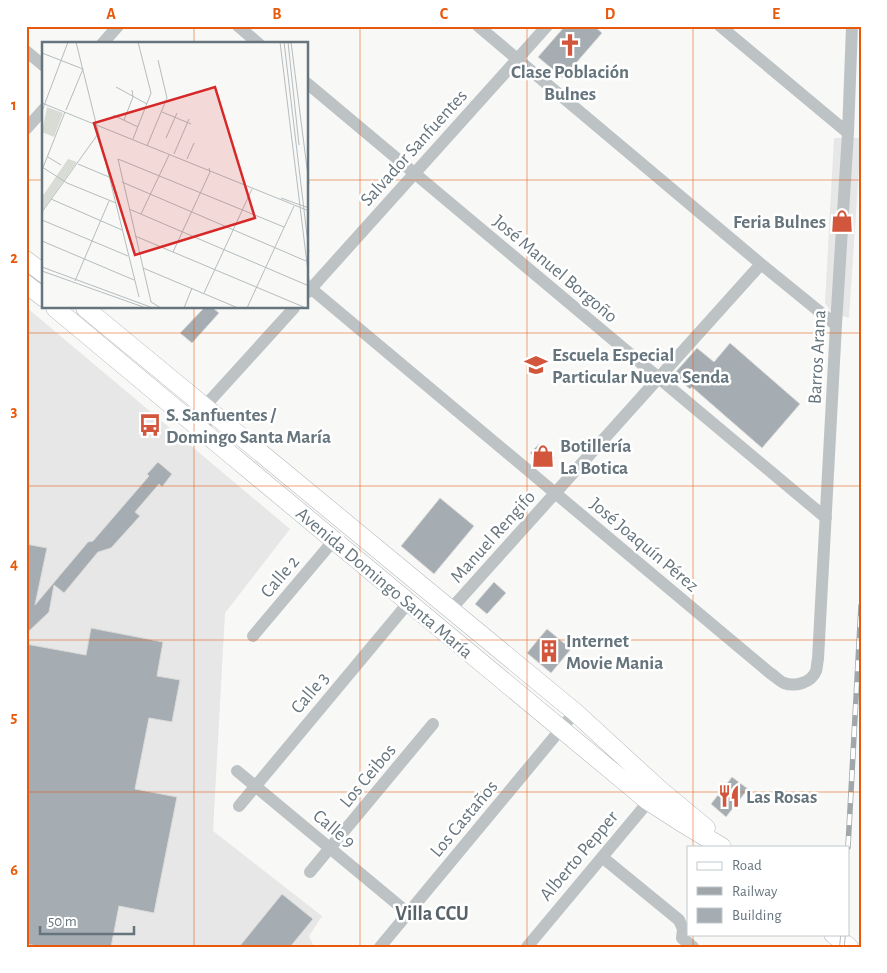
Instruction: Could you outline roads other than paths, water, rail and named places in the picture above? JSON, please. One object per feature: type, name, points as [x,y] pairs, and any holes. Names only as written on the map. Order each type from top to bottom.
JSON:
[{"type":"main road","points":[[26,260],[42,272]]},
{"type":"main road","points":[[26,284],[42,296]]},
{"type":"main road","name":"Avenida Domingo Santa María","points":[[56,309],[562,728],[654,795],[687,811],[726,846]]},
{"type":"main road","name":"Avenida Domingo Santa María","points":[[86,309],[575,712],[679,821],[720,846]]},
{"type":"main road","points":[[836,936],[849,947]]},
{"type":"street","points":[[104,42],[118,26]]},
{"type":"street","points":[[238,26],[257,42]]},
{"type":"street","points":[[478,26],[760,264],[836,325]]},
{"type":"street","name":"Salvador Sanfuentes","points":[[309,289],[546,26]]},
{"type":"street","points":[[720,26],[848,133]]},
{"type":"street","name":"Barros Arana","points":[[803,683],[810,679],[815,672],[818,659],[848,133],[852,26]]},
{"type":"street","points":[[26,51],[42,64]]},
{"type":"street","name":"José Manuel Borgoño","points":[[309,85],[826,518]]},
{"type":"street","points":[[26,129],[42,111]]},
{"type":"street","name":"Manuel Rengifo","points":[[451,609],[760,264]]},
{"type":"street","name":"José Joaquín Pérez","points":[[309,289],[776,678],[789,684],[803,683]]},
{"type":"street","points":[[206,435],[205,406],[293,309]]},
{"type":"street","name":"Calle 2","points":[[253,636],[334,540]]},
{"type":"street","name":"Calle 3","points":[[238,806],[409,602]]},
{"type":"street","name":"Los Castaños","points":[[380,947],[575,712]]},
{"type":"street","name":"Los Ceibos","points":[[310,872],[433,724]]},
{"type":"street","name":"Calle 9","points":[[238,771],[408,913]]},
{"type":"street","name":"Alberto Pepper","points":[[527,947],[654,795]]},
{"type":"street","points":[[602,857],[679,920],[683,929],[678,942],[693,947]]},
{"type":"railway","points":[[848,846],[861,606]]},
{"type":"railway","points":[[842,947],[843,936]]},
{"type":"place","name":"Clase Población Bulnes","points":[[570,45]]},
{"type":"place","name":"Feria Bulnes","points":[[842,221]]},
{"type":"place","name":"Escuela Especial Particular Nueva Senda","points":[[536,365]]},
{"type":"place","name":"S. Sanfuentes / Domingo Santa María","points":[[150,425]]},
{"type":"place","name":"Botillería La Botica","points":[[543,456]]},
{"type":"place","name":"Internet Movie Mania","points":[[549,651]]},
{"type":"place","name":"Las Rosas","points":[[729,796]]},
{"type":"district","name":"Villa CCU","points":[[432,913]]}]
